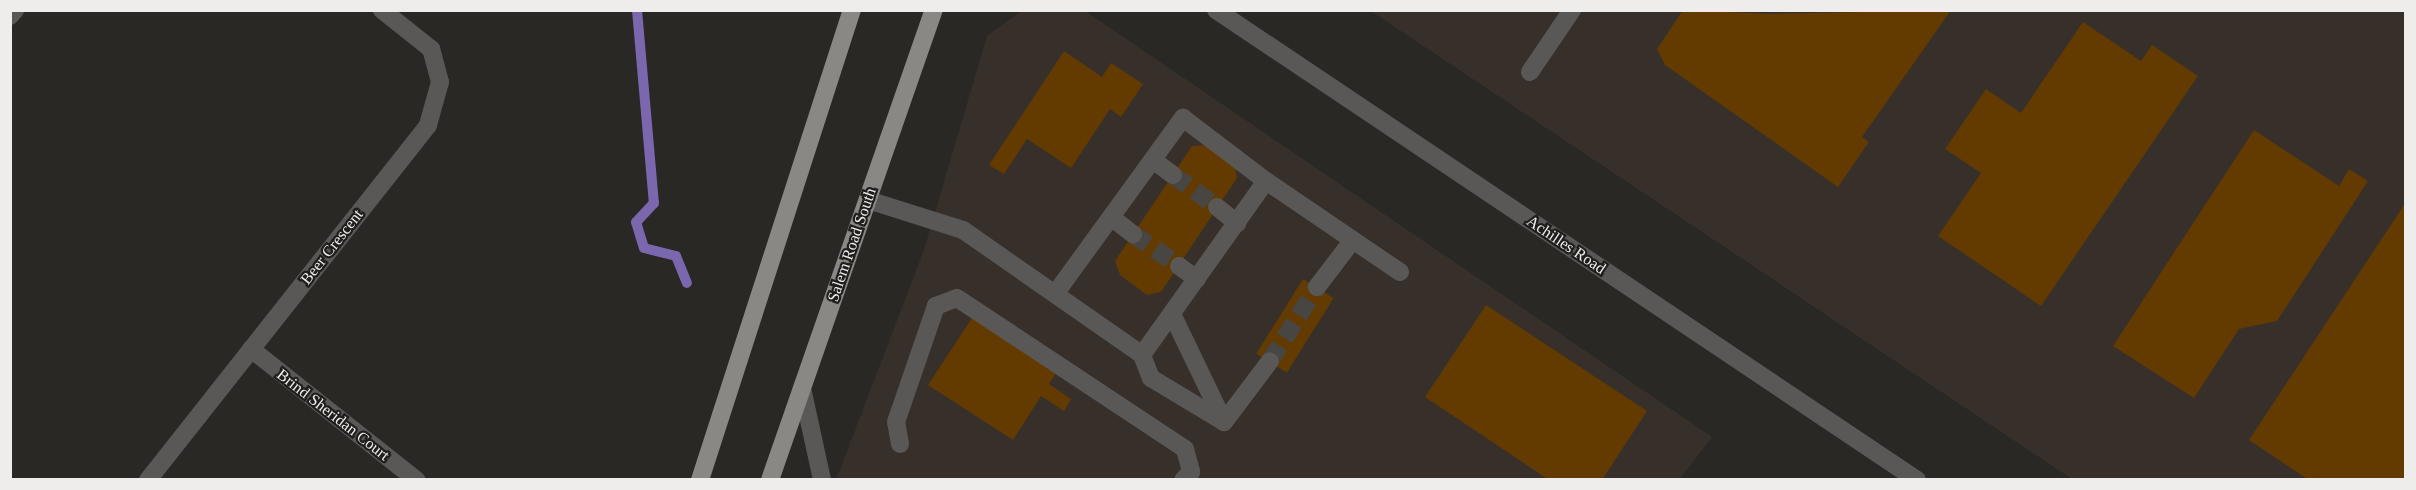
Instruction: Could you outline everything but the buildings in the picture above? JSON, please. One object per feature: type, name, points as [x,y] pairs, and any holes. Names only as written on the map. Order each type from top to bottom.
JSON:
[{"type":"main road","points":[[700,480],[852,10]]},
{"type":"main road","name":"Salem Road South","points":[[770,480],[935,12]]},
{"type":"street","points":[[10,16],[15,10]]},
{"type":"street","name":"Beer Crescent","points":[[148,480],[428,125],[440,82],[431,49],[382,10]]},
{"type":"street","name":"Achilles Road","points":[[1216,10],[1917,480]]},
{"type":"street","points":[[1530,72],[1572,10]]},
{"type":"street","points":[[1055,294],[1183,118],[1266,181],[1400,272]]},
{"type":"street","points":[[1153,160],[1173,175]]},
{"type":"street","points":[[1142,356],[1266,181]]},
{"type":"street","points":[[868,200],[963,230],[1142,356],[1151,378],[1224,422]]},
{"type":"street","points":[[1217,207],[1237,223]]},
{"type":"street","points":[[1111,217],[1133,234]]},
{"type":"street","points":[[1317,287],[1352,241]]},
{"type":"street","points":[[1179,266],[1197,279]]},
{"type":"street","points":[[900,444],[896,422],[936,306],[957,298],[1185,448],[1191,472],[1183,480]]},
{"type":"street","points":[[1172,314],[1224,422]]},
{"type":"street","name":"Brind Sheridan Court","points":[[251,349],[416,480]]},
{"type":"street","points":[[1224,422],[1270,361]]},
{"type":"street","points":[[802,388],[822,480]]},
{"type":"shaded area","points":[[1023,10],[1085,11],[1712,437],[1679,480],[836,480],[924,250],[987,36]]},
{"type":"shaded area","points":[[1371,11],[2405,11],[2405,479],[2072,479]]},
{"type":"waterway","points":[[637,10],[654,203],[636,222],[644,248],[676,256],[687,283]]},
{"type":"tunnel","points":[[1173,175],[1217,207]]},
{"type":"tunnel","points":[[1133,234],[1179,266]]},
{"type":"tunnel","points":[[1270,361],[1317,287]]}]
